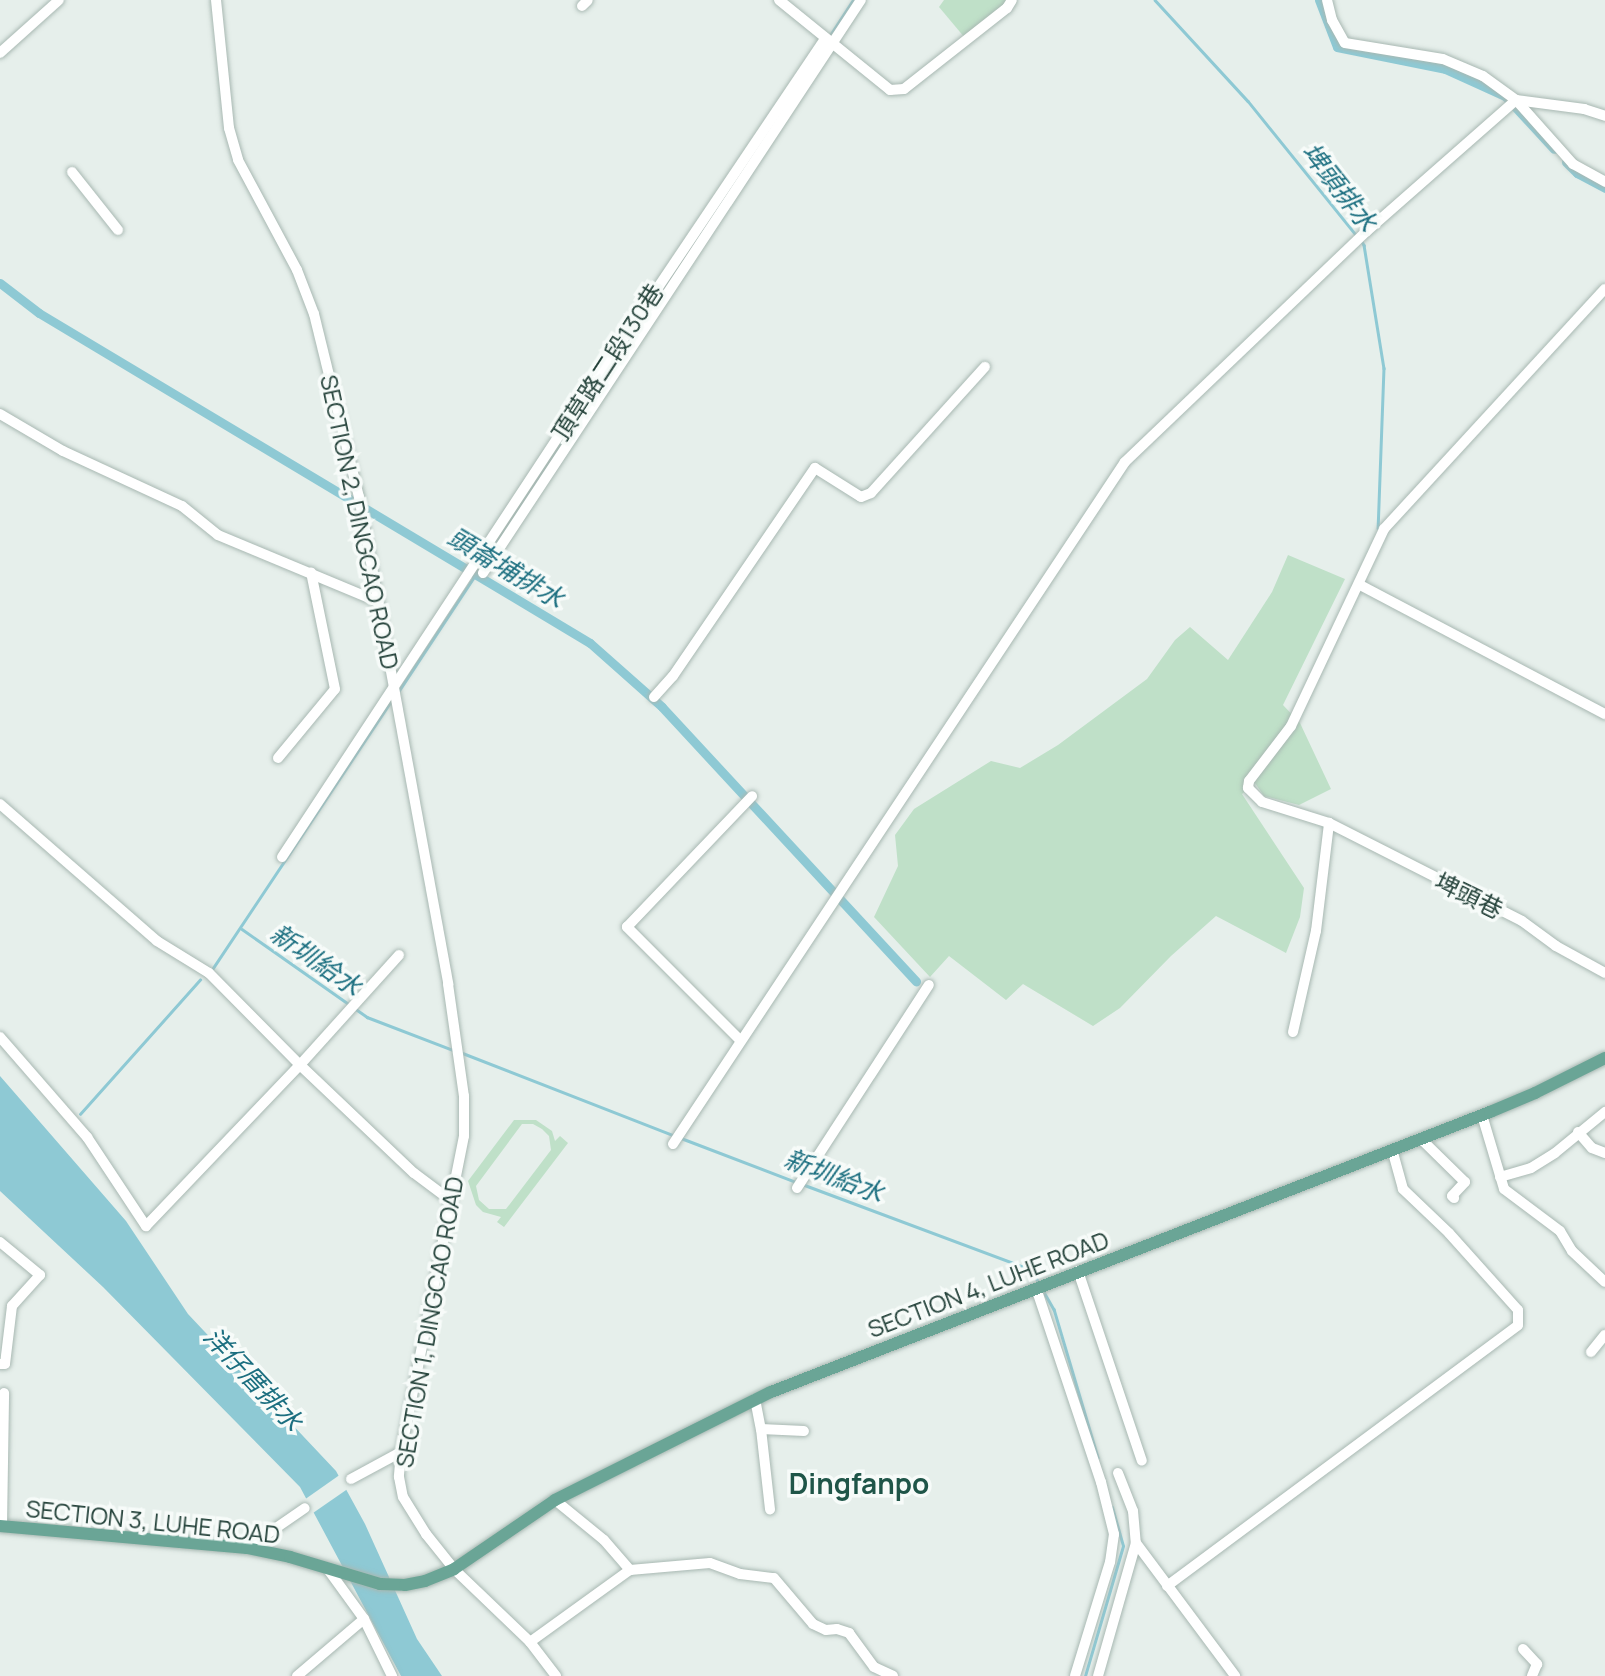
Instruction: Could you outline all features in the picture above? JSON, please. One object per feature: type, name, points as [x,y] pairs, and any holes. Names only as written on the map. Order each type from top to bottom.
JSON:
[{"type":"main road","name":"SECTION 4, LUHE ROAD","points":[[405,1585],[425,1581],[454,1569],[555,1500],[755,1399],[1482,1115],[1535,1093],[1605,1058]]},
{"type":"main road","name":"SECTION 3, LUHE ROAD","points":[[1,1526],[247,1548],[290,1556],[380,1584],[405,1585]]},
{"type":"street","points":[[0,53],[59,0]]},
{"type":"street","name":"SECTION 2, DINGCAO ROAD","points":[[216,0],[233,141],[238,160],[297,270],[322,336],[359,497],[460,1060]]},
{"type":"street","points":[[779,0],[890,90],[904,89],[1007,9],[1012,0]]},
{"type":"street","points":[[483,573],[828,41],[861,0]]},
{"type":"street","points":[[1327,0],[1332,20],[1345,43],[1443,59],[1483,76],[1516,100],[1573,164],[1605,182]]},
{"type":"street","name":"頂草路二段130巷","points":[[282,857],[653,293],[828,41]]},
{"type":"street","points":[[673,1144],[1125,462],[1367,231],[1516,100],[1584,109],[1605,117]]},
{"type":"street","points":[[72,172],[118,230]]},
{"type":"street","points":[[1605,289],[1384,529],[1360,585],[1605,715]]},
{"type":"street","points":[[654,698],[673,676],[815,468],[861,497],[871,494],[985,368]]},
{"type":"street","points":[[0,414],[63,451],[182,506],[218,536],[379,602]]},
{"type":"street","points":[[278,758],[335,689],[311,572]]},
{"type":"street","name":"埤頭巷","points":[[1360,585],[1291,726],[1249,782],[1248,788],[1262,802],[1329,823],[1522,921],[1556,946],[1605,973]]},
{"type":"street","points":[[740,1040],[627,927],[749,800]]},
{"type":"street","points":[[0,804],[157,941],[209,973],[300,1065],[414,1173],[450,1200]]},
{"type":"street","points":[[1293,1032],[1316,930],[1329,823]]},
{"type":"street","points":[[0,1037],[86,1137],[146,1226],[300,1065],[399,955]]},
{"type":"street","points":[[797,1188],[929,985]]},
{"type":"street","name":"SECTION 1, DINGCAO ROAD","points":[[460,1060],[466,1124],[401,1452],[399,1477],[403,1497],[426,1534],[454,1569],[530,1642],[556,1676]]},
{"type":"street","points":[[1500,1177],[1531,1168],[1555,1153],[1605,1111]]},
{"type":"street","points":[[1482,1115],[1504,1189],[1560,1231],[1572,1251],[1605,1282]]},
{"type":"street","points":[[1578,1132],[1592,1148],[1605,1153]]},
{"type":"street","points":[[1420,1138],[1465,1182],[1452,1196],[1454,1198]]},
{"type":"street","points":[[1167,1586],[1518,1325],[1518,1310],[1449,1233],[1403,1189],[1392,1149]]},
{"type":"street","points":[[0,1242],[40,1275],[12,1306],[5,1364],[0,1364]]},
{"type":"street","points":[[1078,1271],[1142,1461]]},
{"type":"street","points":[[1036,1288],[1101,1482],[1114,1534],[1110,1562],[1075,1676]]},
{"type":"street","points":[[1591,1352],[1605,1335]]},
{"type":"street","points":[[1,1526],[4,1393]]},
{"type":"street","points":[[755,1399],[770,1509]]},
{"type":"street","points":[[761,1429],[804,1431]]},
{"type":"street","points":[[351,1479],[401,1452]]},
{"type":"street","points":[[1098,1676],[1136,1543],[1133,1511],[1118,1474]]},
{"type":"street","points":[[555,1500],[604,1540],[630,1570]]},
{"type":"street","points":[[247,1548],[305,1508]]},
{"type":"street","points":[[1136,1543],[1235,1676]]},
{"type":"street","points":[[530,1642],[630,1570],[710,1563],[740,1574],[774,1578],[813,1624],[826,1630],[837,1629],[849,1633],[874,1667],[893,1676]]},
{"type":"street","points":[[327,1568],[364,1619],[392,1676]]},
{"type":"street","points":[[297,1676],[364,1619]]},
{"type":"street","points":[[1523,1649],[1537,1664],[1532,1676]]},
{"type":"green space","points":[[944,0],[1009,0],[965,38],[939,7]]},
{"type":"green space","points":[[1288,555],[1345,579],[1283,705],[1300,723],[1331,789],[1299,805],[1264,796],[1255,783],[1242,794],[1304,888],[1300,917],[1286,953],[1216,916],[1171,956],[1120,1008],[1093,1026],[1023,984],[1006,1000],[949,956],[930,977],[874,917],[898,866],[895,835],[914,809],[991,761],[1020,768],[1058,745],[1147,679],[1175,640],[1190,627],[1228,660],[1272,592]]},
{"type":"green space","points":[[514,1120],[536,1120],[552,1131],[555,1141],[560,1136],[568,1143],[504,1227],[497,1222],[501,1217],[483,1212],[476,1205],[468,1181]],"holes":[[[522,1124],[533,1124],[549,1136],[551,1150],[506,1209],[489,1209],[479,1200],[476,1186]]]},
{"type":"water","points":[[0,1076],[126,1221],[188,1314],[336,1471],[365,1524],[417,1639],[442,1676],[401,1676],[300,1487],[103,1287],[0,1191]]},
{"type":"pier","points":[[341,1474],[349,1488],[313,1513],[304,1500]]},
{"type":"waterway","points":[[829,37],[853,0]]},
{"type":"waterway","name":"埤頭排水","points":[[1155,0],[1248,101],[1356,235]]},
{"type":"waterway","points":[[1319,0],[1337,47],[1445,69],[1505,96],[1554,149]]},
{"type":"waterway","points":[[1566,162],[1577,173],[1605,188]]},
{"type":"waterway","points":[[398,692],[726,195]]},
{"type":"waterway","name":"埤頭排水","points":[[1361,240],[1384,368],[1378,528]]},
{"type":"waterway","name":"頭崙埔排水","points":[[0,283],[39,313],[590,643],[662,707],[916,981]]},
{"type":"waterway","points":[[211,971],[392,700]]},
{"type":"waterway","name":"新圳給水","points":[[242,929],[367,1017],[453,1050]]},
{"type":"waterway","points":[[80,1114],[200,980]]},
{"type":"waterway","name":"新圳給水","points":[[460,1052],[675,1136]]},
{"type":"waterway","name":"新圳給水","points":[[681,1138],[796,1182]]},
{"type":"waterway","name":"新圳給水","points":[[802,1184],[1032,1270],[1039,1283]]},
{"type":"waterway","name":"新圳給水","points":[[1044,1292],[1054,1309],[1098,1458]]},
{"type":"waterway","name":"新圳給水","points":[[1085,1676],[1123,1546],[1112,1508]]},
{"type":"district","name":"Dingfanpo","points":[[859,1483]]},
{"type":"water label","name":"洋仔厝排水","points":[[253,1379]]}]
